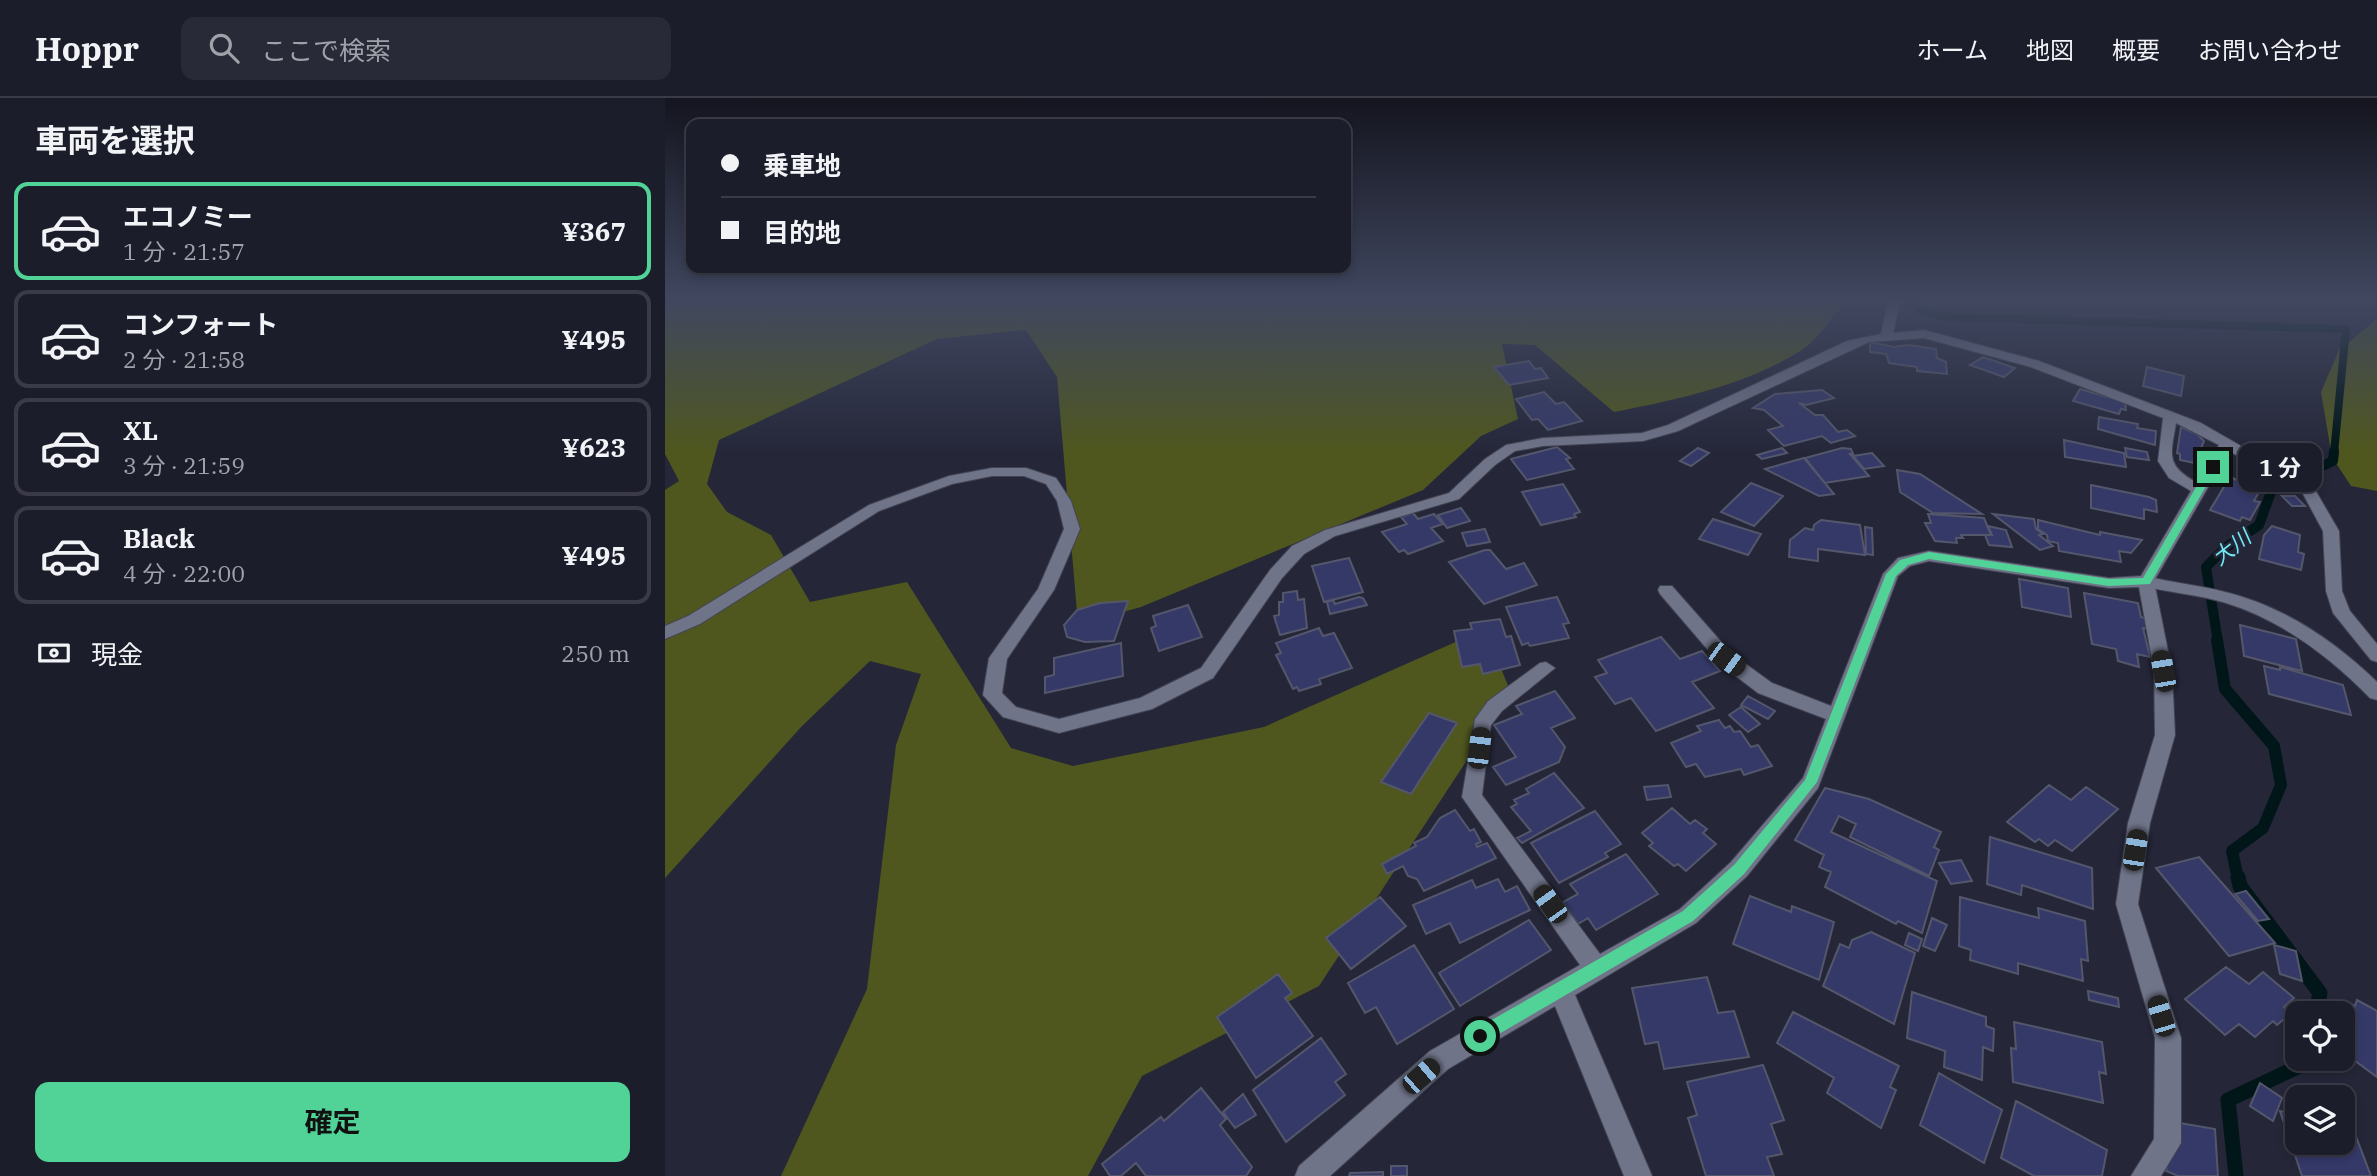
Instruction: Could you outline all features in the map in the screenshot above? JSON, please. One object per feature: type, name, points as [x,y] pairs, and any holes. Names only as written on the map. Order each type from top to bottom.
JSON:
[{"type":"street","points":[[665,633],[706,614],[874,508],[949,480],[992,472],[1026,472],[1051,481],[1064,501],[1072,528],[1047,590],[998,658],[992,695],[1010,712],[1059,726],[1145,704],[1207,673],[1276,574],[1298,550],[1330,533],[1454,496],[1490,462],[1511,448],[1543,442],[1643,437],[1673,428],[1833,352]]},
{"type":"street","points":[[1996,352],[2035,364],[2170,415],[2309,491],[2331,531],[2334,591],[2342,613],[2377,656]]},
{"type":"street","points":[[2170,415],[2164,463],[2170,475],[2199,490]]},
{"type":"street","points":[[2145,1176],[2167,1143],[2168,1038],[2127,904],[2139,823],[2165,735],[2163,671],[2146,581],[2226,444]]},
{"type":"street","points":[[1309,1176],[1439,1060],[1688,916],[1739,869],[1811,782],[1891,574],[1904,562],[1929,556],[2109,583],[2146,581],[2236,601],[2309,635],[2357,673],[2377,694]]},
{"type":"street","points":[[1666,590],[1726,659],[1765,688],[1837,716]]},
{"type":"street","points":[[1546,668],[1495,706],[1482,724],[1472,797],[1596,968]]},
{"type":"street","points":[[1560,988],[1638,1176]]},
{"type":"green space","points":[[665,352],[908,352],[719,440],[707,484],[727,512],[771,535],[810,602],[907,582],[1011,748],[1073,766],[1264,727],[1485,629],[1511,693],[1319,986],[1142,1076],[1088,1176],[781,1176],[867,989],[896,745],[921,674],[870,661],[802,726],[665,878],[665,490],[679,481],[665,454]]},
{"type":"green space","points":[[1041,352],[1504,352],[1518,419],[1481,436],[1423,490],[1141,607],[1078,624],[1057,377]]},
{"type":"green space","points":[[1544,352],[1798,352],[1758,373],[1711,390],[1614,412]]},
{"type":"green space","points":[[2338,352],[2377,352],[2377,491],[2351,486],[2332,457],[2321,392]]},
{"type":"building","points":[[1872,352],[1936,352],[1937,358],[1946,362],[1947,374],[1917,371],[1917,367],[1889,363],[1886,354]]},
{"type":"building","points":[[1983,357],[2015,368],[2004,377],[1970,365]]},
{"type":"building","points":[[1529,361],[1535,369],[1541,368],[1548,378],[1509,385],[1494,367]]},
{"type":"building","points":[[2147,367],[2184,376],[2181,396],[2143,386]]},
{"type":"building","points":[[2080,389],[2125,402],[2126,410],[2121,409],[2119,414],[2073,401]]},
{"type":"building","points":[[1822,390],[1834,398],[1806,405],[1799,403],[1815,415],[1823,415],[1838,432],[1847,430],[1855,436],[1831,443],[1822,436],[1784,446],[1768,430],[1783,426],[1764,410],[1753,408],[1775,394]]},
{"type":"building","points":[[1544,392],[1556,404],[1564,402],[1582,421],[1548,430],[1538,419],[1532,420],[1516,399]]},
{"type":"building","points":[[2099,417],[2138,424],[2137,428],[2156,431],[2155,445],[2098,429]]},
{"type":"building","points":[[2181,427],[2197,434],[2204,441],[2195,463],[2180,460],[2180,454],[2177,453]]},
{"type":"building","points":[[2064,440],[2124,453],[2126,467],[2065,457]]},
{"type":"building","points":[[1557,447],[1570,458],[1566,459],[1574,469],[1527,480],[1511,459]]},
{"type":"building","points":[[1698,448],[1709,453],[1691,466],[1680,461]]},
{"type":"building","points":[[1782,448],[1787,453],[1762,459],[1757,455]]},
{"type":"building","points":[[1842,448],[1851,449],[1853,454],[1850,454],[1869,476],[1825,483],[1805,458]]},
{"type":"building","points":[[2125,448],[2147,452],[2149,460],[2127,457]]},
{"type":"building","points":[[1872,453],[1884,466],[1864,469],[1853,456]]},
{"type":"building","points":[[1804,458],[1834,494],[1819,496],[1765,469]]},
{"type":"building","points":[[1897,470],[1920,474],[1982,514],[1933,513],[1900,492]]},
{"type":"building","points":[[2230,477],[2260,490],[2254,501],[2260,502],[2250,520],[2242,517],[2240,521],[2210,510]]},
{"type":"building","points":[[1751,483],[1783,496],[1754,526],[1721,512]]},
{"type":"building","points":[[1563,484],[1580,512],[1574,514],[1576,517],[1541,525],[1522,492]]},
{"type":"building","points":[[2091,485],[2149,497],[2156,500],[2157,512],[2144,509],[2144,519],[2091,508]]},
{"type":"building","points":[[2282,496],[2295,496],[2305,506],[2292,506]]},
{"type":"building","points":[[1461,508],[1470,521],[1447,528],[1438,515]]},
{"type":"building","points":[[1413,513],[1418,519],[1434,514],[1443,524],[1431,528],[1443,541],[1408,554],[1404,550],[1399,552],[1382,532],[1407,524],[1401,517]]},
{"type":"building","points":[[1928,514],[1984,518],[1991,535],[1961,535],[1963,538],[1956,538],[1957,543],[1935,541],[1925,523],[1931,523]]},
{"type":"building","points":[[1993,514],[2034,519],[2036,529],[2043,534],[2039,535],[2053,546],[2040,550]]},
{"type":"building","points":[[1713,519],[1761,534],[1748,555],[1699,539]]},
{"type":"building","points":[[1821,520],[1860,525],[1865,555],[1818,549],[1818,561],[1789,557],[1790,540],[1805,528],[1813,530],[1814,525]]},
{"type":"building","points":[[2038,520],[2100,535],[2100,532],[2142,540],[2131,553],[2119,551],[2121,562],[2059,551],[2058,543],[2048,541],[2047,535],[2038,529]]},
{"type":"building","points":[[1988,526],[2006,530],[2012,547],[1989,545],[1985,535],[1992,535]]},
{"type":"building","points":[[2272,526],[2300,535],[2298,552],[2304,554],[2301,570],[2259,559],[2264,535]]},
{"type":"building","points":[[1865,527],[1872,528],[1873,555],[1866,554]]},
{"type":"building","points":[[1485,529],[1490,542],[1467,546],[1462,533]]},
{"type":"building","points":[[1490,550],[1506,569],[1524,563],[1537,585],[1484,604],[1449,562]]},
{"type":"building","points":[[1349,558],[1363,592],[1324,602],[1312,566]]},
{"type":"building","points":[[2019,579],[2068,588],[2071,617],[2022,607]]},
{"type":"building","points":[[1297,591],[1298,600],[1304,599],[1307,628],[1280,635],[1274,616],[1279,615],[1279,602],[1283,602],[1283,593]]},
{"type":"building","points":[[2084,593],[2138,603],[2141,617],[2145,618],[2147,629],[2143,628],[2150,657],[2137,654],[2139,667],[2118,661],[2116,649],[2092,644]]},
{"type":"building","points":[[1557,597],[1569,623],[1563,624],[1569,638],[1530,646],[1528,643],[1522,645],[1506,607]]},
{"type":"building","points":[[1363,598],[1367,605],[1330,614],[1327,602],[1333,600],[1335,604]]},
{"type":"building","points":[[1128,601],[1114,641],[1085,642],[1067,637],[1064,625],[1077,610],[1100,603]]},
{"type":"building","points":[[1188,605],[1202,637],[1159,651],[1151,628],[1156,626],[1153,616]]},
{"type":"building","points":[[1500,619],[1506,637],[1511,636],[1520,665],[1483,674],[1480,664],[1462,667],[1454,631],[1472,629],[1470,623]]},
{"type":"building","points":[[2240,625],[2296,639],[2302,671],[2244,656]]},
{"type":"building","points":[[1319,628],[1323,636],[1334,633],[1352,668],[1319,679],[1321,684],[1299,691],[1297,687],[1293,689],[1276,655],[1281,653],[1276,643]]},
{"type":"building","points":[[1661,637],[1680,659],[1702,651],[1720,671],[1692,682],[1714,708],[1656,731],[1631,698],[1615,704],[1595,677],[1607,673],[1598,660]]},
{"type":"building","points":[[1121,643],[1123,676],[1045,693],[1045,677],[1054,675],[1054,658]]},
{"type":"building","points":[[2264,666],[2280,670],[2280,667],[2343,685],[2351,715],[2269,694]]},
{"type":"building","points":[[1555,691],[1575,718],[1551,728],[1565,747],[1559,762],[1506,785],[1493,767],[1516,757],[1494,725],[1522,714],[1516,706]]},
{"type":"building","points":[[1748,696],[1775,711],[1768,719],[1741,705]]},
{"type":"building","points":[[1741,707],[1760,724],[1748,732],[1729,715]]},
{"type":"building","points":[[1429,713],[1457,723],[1411,794],[1381,782]]},
{"type":"building","points":[[1719,720],[1725,728],[1730,726],[1734,732],[1740,731],[1751,747],[1758,745],[1772,766],[1744,775],[1741,769],[1705,777],[1696,764],[1686,767],[1671,743],[1701,731],[1697,726]]},
{"type":"building","points":[[1554,773],[1584,808],[1522,843],[1517,838],[1531,831],[1511,807],[1517,804],[1514,800],[1529,793],[1526,789]]},
{"type":"building","points":[[1668,785],[1671,797],[1647,800],[1644,787]]},
{"type":"building","points":[[2049,785],[2071,800],[2086,787],[2118,809],[2072,851],[2055,840],[2048,846],[2039,839],[2035,842],[2007,822]]},
{"type":"building","points":[[1825,788],[1869,799],[1941,832],[1934,847],[1939,850],[1929,876],[1850,837],[1856,824],[1839,816],[1831,832],[1937,881],[1922,933],[1898,921],[1896,924],[1825,887],[1831,872],[1819,867],[1824,855],[1795,840]]},
{"type":"building","points":[[1672,808],[1690,824],[1695,820],[1707,829],[1703,833],[1716,844],[1686,871],[1678,864],[1674,866],[1649,846],[1653,843],[1642,833]]},
{"type":"building","points":[[1455,810],[1470,831],[1474,829],[1481,842],[1476,844],[1477,847],[1487,843],[1496,858],[1424,891],[1417,879],[1408,876],[1403,866],[1387,874],[1382,864],[1416,846],[1414,843],[1427,837],[1440,818]]},
{"type":"building","points":[[1595,811],[1621,844],[1605,853],[1608,857],[1559,883],[1531,843]]},
{"type":"building","points":[[1990,837],[2092,868],[2093,909],[2022,885],[2021,895],[1987,884]]},
{"type":"building","points":[[1626,854],[1658,894],[1596,930],[1588,918],[1578,924],[1563,902],[1578,894],[1570,884]]},
{"type":"building","points":[[2199,857],[2275,943],[2229,956],[2156,868]]},
{"type":"building","points":[[1961,860],[1972,881],[1951,884],[1939,863]]},
{"type":"building","points":[[1498,879],[1505,892],[1517,886],[1530,910],[1460,943],[1450,923],[1426,934],[1413,905],[1472,880],[1476,888]]},
{"type":"building","points":[[2246,891],[2269,919],[2258,921],[2235,894]]},
{"type":"building","points":[[1750,896],[1791,912],[1792,906],[1834,922],[1819,980],[1733,944]]},
{"type":"building","points":[[1380,897],[1406,926],[1351,969],[1326,938]]},
{"type":"building","points":[[1960,897],[2039,918],[2038,908],[2085,921],[2088,961],[2081,959],[2083,981],[2018,963],[2018,974],[1970,960],[1971,950],[1959,946]]},
{"type":"building","points":[[1932,918],[1947,925],[1935,951],[1923,946]]},
{"type":"building","points":[[1529,920],[1551,950],[1460,1006],[1439,973]]},
{"type":"building","points":[[1871,932],[1915,953],[1894,1024],[1823,986],[1840,944],[1849,948],[1852,940]]},
{"type":"building","points":[[1909,933],[1922,939],[1918,951],[1905,945]]},
{"type":"building","points":[[1414,945],[1454,1009],[1397,1044],[1376,1007],[1365,1013],[1348,983]]},
{"type":"building","points":[[2274,945],[2296,951],[2302,981],[2280,974]]},
{"type":"building","points":[[2226,967],[2249,984],[2263,972],[2294,998],[2285,1001],[2285,1018],[2277,1025],[2273,1021],[2255,1037],[2239,1024],[2225,1035],[2185,999]]},
{"type":"building","points":[[1278,974],[1292,993],[1285,998],[1313,1036],[1256,1078],[1217,1017]]},
{"type":"building","points":[[1707,977],[1718,1013],[1734,1011],[1749,1057],[1664,1069],[1658,1042],[1645,1044],[1632,988]]},
{"type":"building","points":[[2088,991],[2118,998],[2119,1007],[2089,1000]]},
{"type":"building","points":[[1912,992],[1986,1017],[1986,1026],[1994,1029],[1993,1051],[1983,1047],[1982,1080],[1944,1067],[1945,1051],[1907,1038]]},
{"type":"building","points":[[2357,1000],[2377,1011],[2377,1077],[2355,1061]]},
{"type":"building","points":[[1793,1012],[1899,1066],[1890,1087],[1896,1090],[1881,1128],[1827,1093],[1834,1078],[1777,1043]]},
{"type":"building","points":[[2014,1022],[2102,1042],[2106,1074],[2099,1072],[2103,1103],[2013,1082],[2011,1048],[2016,1049]]},
{"type":"building","points":[[1321,1038],[1346,1074],[1335,1082],[1345,1095],[1286,1142],[1253,1090]]},
{"type":"building","points":[[1763,1065],[1784,1120],[1771,1124],[1782,1154],[1767,1157],[1774,1176],[1706,1176],[1688,1118],[1697,1115],[1687,1082]]},
{"type":"building","points":[[1939,1073],[2002,1110],[1984,1163],[1920,1125]]},
{"type":"building","points":[[2260,1083],[2282,1098],[2273,1121],[2250,1106]]},
{"type":"building","points":[[1201,1088],[1226,1119],[1220,1125],[1252,1167],[1246,1176],[1146,1176],[1136,1163],[1121,1176],[1110,1176],[1102,1164],[1161,1117],[1164,1121]]},
{"type":"building","points":[[1243,1094],[1256,1115],[1235,1128],[1223,1112]]},
{"type":"building","points":[[2016,1101],[2107,1150],[2102,1176],[2034,1176],[2001,1158]]},
{"type":"building","points":[[2280,1111],[2285,1112],[2285,1126]]},
{"type":"building","points":[[2174,1122],[2215,1129],[2218,1176],[2178,1176],[2166,1171]]},
{"type":"building","points":[[2355,1134],[2371,1176],[2302,1176],[2295,1155],[2355,1155]]},
{"type":"building","points":[[1391,1166],[1407,1166],[1407,1176],[1391,1176]]},
{"type":"building","points":[[1383,1172],[1383,1176],[1349,1176],[1350,1173]]},
{"type":"waterway","name":"大川","points":[[2334,453],[2344,352]]},
{"type":"waterway","name":"大川","points":[[2218,642],[2206,567],[2225,548],[2259,525],[2272,489],[2333,461],[2334,451]]},
{"type":"waterway","name":"大川","points":[[2217,640],[2225,689],[2274,746],[2281,785],[2263,828],[2232,851],[2238,879]]},
{"type":"waterway","name":"大川","points":[[2238,877],[2240,886],[2320,993],[2318,1001]]},
{"type":"waterway","name":"大川","points":[[2236,1176],[2228,1100],[2289,1071]]},
{"type":"route","points":[[1480,1036],[1688,916],[1739,869],[1811,782],[1891,574],[1904,562],[1929,556],[2109,583],[2146,581],[2213,467]]}]
